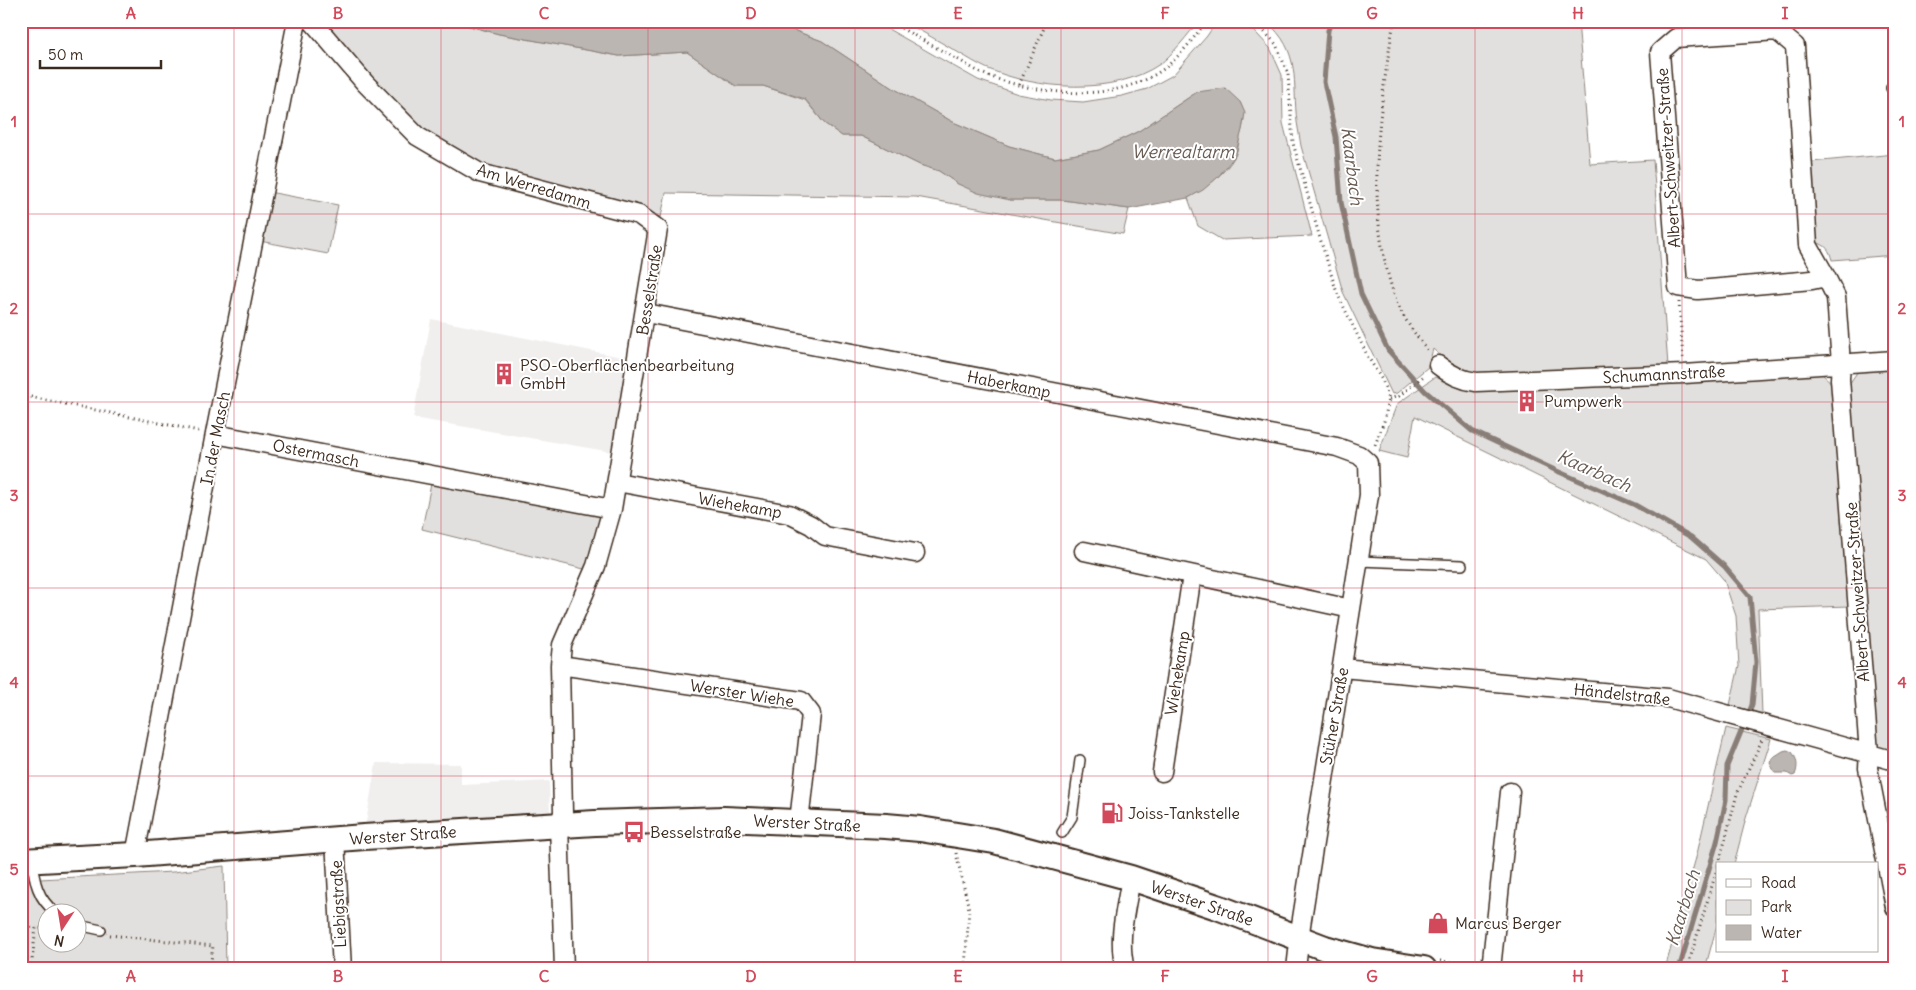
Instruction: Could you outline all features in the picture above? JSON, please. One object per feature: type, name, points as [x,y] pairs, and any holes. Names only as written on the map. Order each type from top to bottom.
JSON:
[{"type":"main road","name":"Werster Straße","points":[[26,860],[135,855],[335,839],[559,825],[724,819],[886,826],[994,840],[1131,878],[1220,908],[1325,948],[1372,962],[1424,969]]},
{"type":"street","name":"In der Masch","points":[[135,855],[215,434],[297,21]]},
{"type":"street","name":"Am Werredamm","points":[[312,21],[365,83],[418,136],[480,173],[639,215],[658,229]]},
{"type":"street","name":"Albert-Schweitzer-Straße","points":[[1678,287],[1660,52],[1676,38],[1777,31],[1794,46],[1808,245],[1836,297],[1841,363],[1840,379],[1869,753],[1868,768],[1895,907]]},
{"type":"street","name":"Besselstraße","points":[[564,969],[559,825],[563,813],[560,665],[562,645],[596,566],[612,509],[646,313],[658,229]]},
{"type":"street","points":[[1678,287],[1698,290],[1812,280],[1826,277]]},
{"type":"street","name":"Haberkamp","points":[[646,313],[1337,447],[1359,455],[1368,463]]},
{"type":"street","name":"Schumannstraße","points":[[1435,367],[1461,379],[1476,382],[1684,374],[1895,360]]},
{"type":"street","name":"Ostermasch","points":[[215,434],[612,509]]},
{"type":"street","name":"Stüher Straße","points":[[1296,969],[1299,938],[1370,496],[1368,463]]},
{"type":"street","name":"Wiehekamp","points":[[617,482],[789,514],[811,525],[825,536],[915,552]]},
{"type":"street","points":[[1084,551],[1351,609]]},
{"type":"street","name":"Wiehekamp","points":[[1162,772],[1192,575]]},
{"type":"street","name":"Werster Wiehe","points":[[560,665],[802,701],[811,714],[800,822]]},
{"type":"street","name":"Händelstraße","points":[[1342,668],[1668,698],[1895,761]]},
{"type":"street","points":[[1491,969],[1510,792]]},
{"type":"street","name":"Liebigstraße","points":[[335,839],[342,969]]},
{"type":"street","points":[[1125,969],[1121,953],[1122,927],[1131,878]]},
{"type":"lane","points":[[1359,561],[1462,565]]},
{"type":"lane","points":[[1062,832],[1072,817],[1080,760]]},
{"type":"lane","points":[[26,860],[38,893],[44,902]]},
{"type":"lane","points":[[88,928],[104,932]]},
{"type":"path","points":[[888,21],[984,74],[1018,85],[1082,93],[1141,82],[1166,67],[1197,34],[1206,21]]},
{"type":"path","points":[[1018,85],[1047,21]]},
{"type":"path","points":[[1254,21],[1276,44],[1288,74],[1293,143],[1337,293],[1368,357],[1382,380],[1389,399],[1384,421],[1368,463]]},
{"type":"path","points":[[1389,399],[1399,396],[1435,367],[1395,299],[1387,272],[1376,206],[1382,96],[1394,21]]},
{"type":"path","points":[[1678,287],[1684,374]]},
{"type":"path","points":[[21,395],[215,434]]},
{"type":"path","points":[[1720,862],[1738,794],[1766,726]]},
{"type":"path","points":[[952,834],[969,909],[965,969]]},
{"type":"path","points":[[1688,969],[1716,872]]},
{"type":"path","points":[[21,926],[36,928],[31,969]]},
{"type":"path","points":[[104,932],[213,946],[210,969]]},
{"type":"shaded area","points":[[431,319],[627,358],[612,452],[413,418]]},
{"type":"shaded area","points":[[376,763],[461,764],[461,785],[549,781],[550,815],[365,828]]},
{"type":"shaded area","points":[[1314,960],[1350,969],[1308,969],[1310,961]]},
{"type":"green space","points":[[319,21],[451,21],[499,34],[619,56],[687,52],[736,86],[763,86],[805,100],[824,123],[842,136],[861,136],[920,165],[939,171],[958,184],[1010,200],[1063,200],[1129,209],[1123,234],[916,197],[666,193],[661,217],[563,192],[481,169],[417,132]]},
{"type":"green space","points":[[769,21],[874,21],[978,80],[1018,94],[1051,100],[1083,102],[1122,96],[1147,89],[1173,75],[1207,36],[1217,21],[1245,21],[1270,48],[1282,75],[1283,123],[1312,236],[1222,240],[1198,226],[1188,198],[1214,180],[1226,169],[1235,156],[1244,119],[1240,102],[1197,92],[1139,131],[1099,150],[1055,158],[1009,146],[953,122],[893,88],[822,41]]},
{"type":"green space","points":[[903,21],[1198,21],[1164,61],[1141,74],[1120,81],[1098,85],[1074,86],[1028,81],[986,68]]},
{"type":"green space","points":[[1266,21],[1578,21],[1590,164],[1653,160],[1668,366],[1477,376],[1453,367],[1433,349],[1428,367],[1397,393],[1392,394],[1343,292],[1301,146],[1297,122],[1293,68],[1290,56],[1285,44]]},
{"type":"green space","points":[[1895,154],[1895,255],[1832,260],[1827,248],[1816,242],[1801,163]]},
{"type":"green space","points":[[258,190],[338,205],[328,254],[249,239]]},
{"type":"green space","points":[[1895,369],[1895,752],[1874,745],[1847,387],[1858,371]]},
{"type":"green space","points":[[1821,373],[1835,386],[1850,606],[1758,609],[1762,714],[1730,705],[1739,666],[1736,616],[1724,580],[1706,559],[1415,416],[1407,458],[1379,451],[1397,404],[1435,377],[1475,389]]},
{"type":"green space","points":[[433,474],[604,506],[588,570],[422,529]]},
{"type":"green space","points":[[1726,728],[1771,739],[1746,818],[1735,862],[1716,862],[1716,929],[1705,969],[1665,969],[1697,854]]},
{"type":"green space","points":[[224,866],[226,969],[21,969],[21,880],[173,872]]},
{"type":"water","name":"Werrealtarm","points":[[451,21],[769,21],[822,41],[893,88],[953,122],[1009,146],[1055,158],[1099,150],[1139,131],[1197,92],[1225,88],[1240,102],[1245,113],[1235,156],[1217,178],[1203,190],[1188,198],[1129,209],[1063,200],[1010,200],[978,193],[958,184],[939,171],[920,165],[861,136],[842,136],[824,123],[805,99],[763,86],[736,86],[687,52],[619,56],[499,34]]},
{"type":"water","points":[[1787,750],[1794,755],[1797,766],[1795,775],[1792,776],[1787,773],[1775,773],[1770,763],[1772,758]]},
{"type":"waterway","name":"Kaarbach","points":[[1332,21],[1328,30],[1324,82],[1336,137],[1341,202],[1361,294],[1388,350],[1425,391],[1472,431],[1635,505],[1691,537],[1724,566],[1750,597],[1756,662],[1752,705],[1727,766],[1726,800],[1717,842],[1679,969]]},
{"type":"place","name":"PSO-Oberflächenbearbeitung GmbH","points":[[504,374]]},
{"type":"place","name":"Pumpwerk","points":[[1527,401]]},
{"type":"place","name":"Joiss-Tankstelle","points":[[1112,813]]},
{"type":"place","name":"Besselstraße","points":[[634,832]]},
{"type":"place","name":"Marcus Berger","points":[[1438,923]]}]
